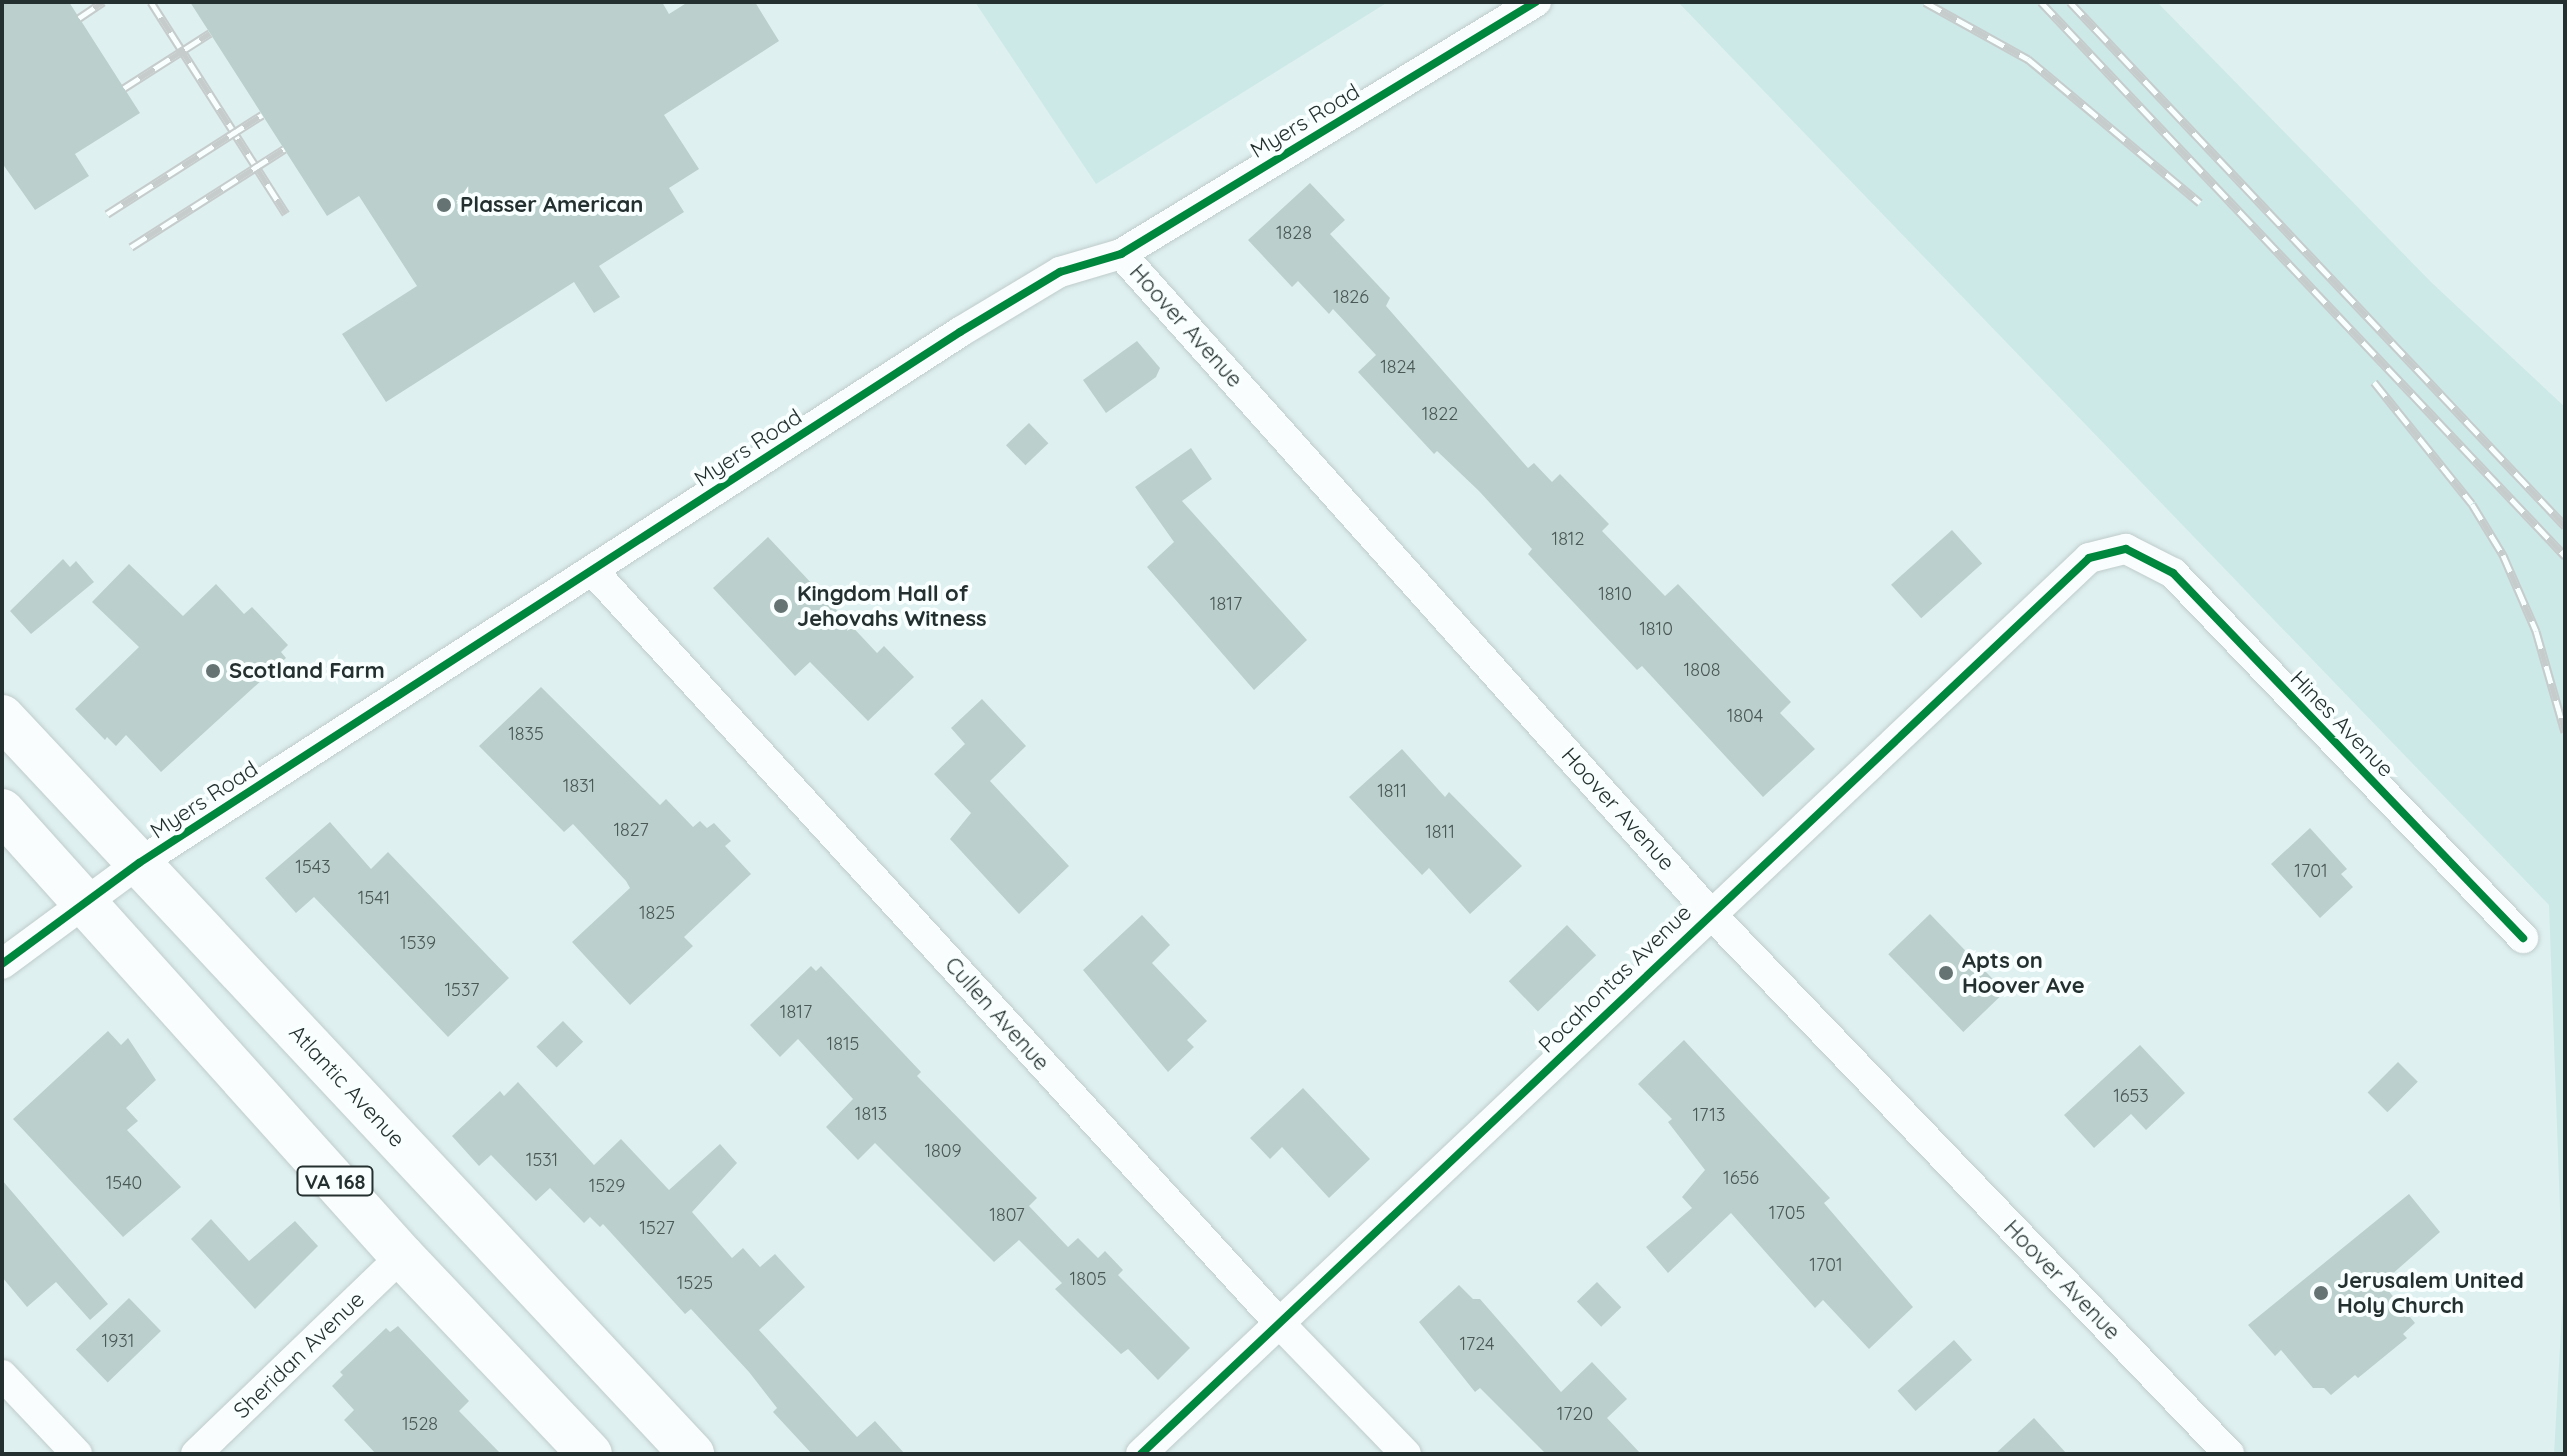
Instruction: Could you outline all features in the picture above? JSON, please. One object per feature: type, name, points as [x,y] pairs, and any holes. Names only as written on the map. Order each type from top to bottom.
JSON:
[{"type":"main road","name":"Atlantic Avenue","points":[[2,717],[692,1454]]},
{"type":"main road","name":"VA 168","points":[[2,811],[88,901],[402,1256],[590,1454]]},
{"type":"street","name":"Myers Road","points":[[2,964],[139,863],[1010,302],[1074,266],[1121,254],[1536,2]]},
{"type":"street","name":"Hoover Avenue","points":[[1121,254],[1710,913],[2229,1454]]},
{"type":"street","name":"Pocahontas Avenue","points":[[1141,1454],[1282,1326],[2056,585],[2089,558],[2126,549]]},
{"type":"street","name":"Hines Avenue","points":[[2126,549],[2173,573],[2523,938]]},
{"type":"street","name":"Cullen Avenue","points":[[593,571],[1282,1326],[1406,1454]]},
{"type":"street","name":"Sheridan Avenue","points":[[196,1454],[402,1256]]},
{"type":"street","points":[[2,1375],[77,1454]]},
{"type":"shaded area","points":[[975,2],[1388,2],[1096,184]]},
{"type":"shaded area","points":[[1678,2],[2157,2],[2432,283],[2565,407],[2565,1454],[2554,1454],[2563,1293],[2549,905]]},
{"type":"building","points":[[2,2],[69,2],[140,113],[75,154],[89,176],[35,210],[2,163]]},
{"type":"building","name":"Plasser American","points":[[190,2],[662,2],[669,14],[688,2],[755,2],[779,41],[664,115],[699,169],[669,188],[684,212],[599,266],[620,297],[594,313],[574,282],[386,402],[342,334],[417,286],[359,196],[327,216]]},
{"type":"building","points":[[1310,183],[1345,220],[1330,234],[1390,298],[1386,306],[1528,468],[1534,463],[1552,482],[1560,474],[1609,524],[1602,531],[1665,596],[1678,584],[1791,702],[1780,713],[1815,749],[1763,797],[1642,666],[1637,670],[1528,554],[1532,549],[1479,491],[1437,451],[1434,454],[1358,372],[1376,355],[1333,309],[1329,314],[1298,281],[1292,287],[1248,240]]},
{"type":"building","points":[[1137,341],[1160,368],[1156,377],[1106,413],[1083,380]]},
{"type":"building","points":[[1029,423],[1048,443],[1025,465],[1006,445]]},
{"type":"building","points":[[1191,448],[1212,479],[1182,501],[1307,640],[1254,690],[1147,567],[1174,542],[1135,487]]},
{"type":"building","points":[[1952,530],[1982,563],[1921,618],[1891,585]]},
{"type":"building","name":"Kingdom Hall of Jehovahs Witness","points":[[768,537],[877,653],[884,646],[914,677],[868,721],[810,662],[795,676],[713,588]]},
{"type":"building","points":[[63,559],[70,567],[76,561],[94,582],[31,634],[10,611]]},
{"type":"building","name":"Scotland Farm","points":[[129,564],[183,616],[216,584],[244,614],[252,607],[288,645],[281,652],[286,658],[161,772],[126,735],[116,746],[107,737],[105,740],[75,709],[139,647],[92,602]]},
{"type":"building","points":[[541,687],[660,805],[666,799],[693,827],[700,821],[707,828],[714,823],[731,841],[725,846],[751,874],[684,937],[693,946],[630,1005],[572,942],[630,888],[626,881],[573,824],[564,832],[479,746]]},
{"type":"building","points":[[982,699],[1026,746],[990,781],[1069,866],[1019,914],[950,839],[971,813],[934,774],[965,744],[951,728]]},
{"type":"building","points":[[1402,749],[1445,797],[1449,792],[1522,866],[1470,914],[1429,868],[1422,875],[1349,797]]},
{"type":"building","points":[[330,822],[371,869],[388,852],[509,978],[448,1037],[314,897],[296,913],[265,878]]},
{"type":"building","points":[[2310,828],[2347,869],[2341,874],[2353,887],[2320,918],[2271,864]]},
{"type":"building","name":"Apts on Hoover Ave","points":[[1930,914],[2005,992],[1963,1032],[1888,954]]},
{"type":"building","points":[[1142,915],[1170,945],[1152,963],[1207,1021],[1187,1040],[1194,1047],[1168,1072],[1083,970]]},
{"type":"building","points":[[1567,925],[1596,955],[1538,1011],[1509,981]]},
{"type":"building","points":[[811,966],[816,971],[821,966],[921,1072],[917,1076],[1037,1198],[1029,1206],[1068,1247],[1078,1238],[1098,1258],[1105,1251],[1123,1270],[1118,1275],[1190,1348],[1158,1380],[1128,1349],[1121,1354],[1055,1289],[1062,1283],[1019,1240],[994,1262],[875,1143],[858,1160],[826,1127],[853,1099],[798,1039],[780,1057],[750,1025]]},
{"type":"building","points":[[563,1021],[583,1042],[557,1068],[536,1047]]},
{"type":"building","points":[[108,1031],[121,1045],[128,1038],[156,1080],[126,1108],[138,1121],[127,1130],[181,1187],[123,1237],[13,1119]]},
{"type":"building","points":[[1684,1040],[1830,1198],[1824,1203],[1913,1307],[1869,1349],[1823,1300],[1815,1308],[1731,1213],[1668,1273],[1646,1247],[1692,1208],[1682,1197],[1705,1170],[1668,1122],[1672,1119],[1638,1084]]},
{"type":"building","points":[[2140,1045],[2185,1093],[2146,1130],[2131,1114],[2094,1148],[2064,1115]]},
{"type":"building","points":[[2398,1062],[2418,1082],[2387,1112],[2368,1092]]},
{"type":"building","points":[[518,1082],[594,1165],[621,1139],[669,1190],[720,1144],[737,1163],[692,1212],[732,1258],[743,1248],[760,1267],[775,1254],[805,1287],[759,1330],[857,1437],[875,1421],[905,1454],[812,1454],[773,1412],[777,1408],[749,1372],[691,1309],[685,1314],[603,1224],[600,1227],[590,1217],[584,1223],[550,1188],[536,1201],[491,1155],[479,1166],[452,1136],[500,1091],[504,1096]]},
{"type":"building","points":[[1303,1088],[1370,1159],[1329,1198],[1282,1147],[1270,1159],[1250,1138]]},
{"type":"building","points":[[2,1180],[108,1304],[90,1320],[56,1282],[27,1307],[2,1277]]},
{"type":"building","name":"Jerusalem United Holy Church","points":[[2409,1194],[2440,1232],[2382,1283],[2415,1323],[2403,1334],[2407,1338],[2358,1378],[2355,1375],[2331,1395],[2324,1388],[2313,1388],[2281,1350],[2275,1356],[2248,1325]]},
{"type":"building","points":[[211,1219],[249,1261],[295,1221],[318,1246],[255,1309],[191,1239]]},
{"type":"building","points":[[1597,1282],[1621,1307],[1601,1327],[1577,1301]]},
{"type":"building","points":[[1459,1285],[1473,1299],[1480,1299],[1561,1392],[1592,1362],[1627,1399],[1607,1418],[1641,1454],[1546,1454],[1480,1388],[1475,1392],[1419,1322]]},
{"type":"building","points":[[129,1298],[161,1331],[108,1382],[76,1349]]},
{"type":"building","points":[[398,1326],[469,1401],[459,1411],[501,1454],[376,1454],[344,1420],[354,1410],[332,1386],[343,1375],[340,1372],[386,1328],[390,1332]]},
{"type":"building","points":[[1954,1340],[1972,1360],[1916,1411],[1898,1391]]},
{"type":"building","points":[[2034,1418],[2067,1454],[1995,1454]]},
{"type":"railway","points":[[79,18],[103,2]]},
{"type":"railway","points":[[151,2],[286,214]]},
{"type":"railway","points":[[1925,2],[2028,59],[2200,203]]},
{"type":"railway","points":[[2041,2],[2565,556]]},
{"type":"railway","points":[[2070,2],[2565,526]]},
{"type":"railway","points":[[124,88],[210,33]]},
{"type":"railway","points":[[107,214],[262,115]]},
{"type":"railway","points":[[131,247],[284,149]]},
{"type":"railway","points":[[2374,382],[2472,504],[2503,555],[2536,631],[2565,732]]},
{"type":"cycle path","points":[[2,964],[139,863],[960,332],[1060,272],[1121,254],[1536,2]]},
{"type":"cycle path","points":[[1141,1454],[2089,558],[2126,549],[2173,573],[2523,938]]},
{"type":"place","name":"Plasser American","points":[[444,205]]},
{"type":"place","name":"Kingdom Hall of Jehovahs Witness","points":[[781,606]]},
{"type":"place","name":"Scotland Farm","points":[[213,671]]},
{"type":"place","name":"Apts on Hoover Ave","points":[[1946,973]]},
{"type":"place","name":"Jerusalem United Holy Church","points":[[2321,1293]]}]
